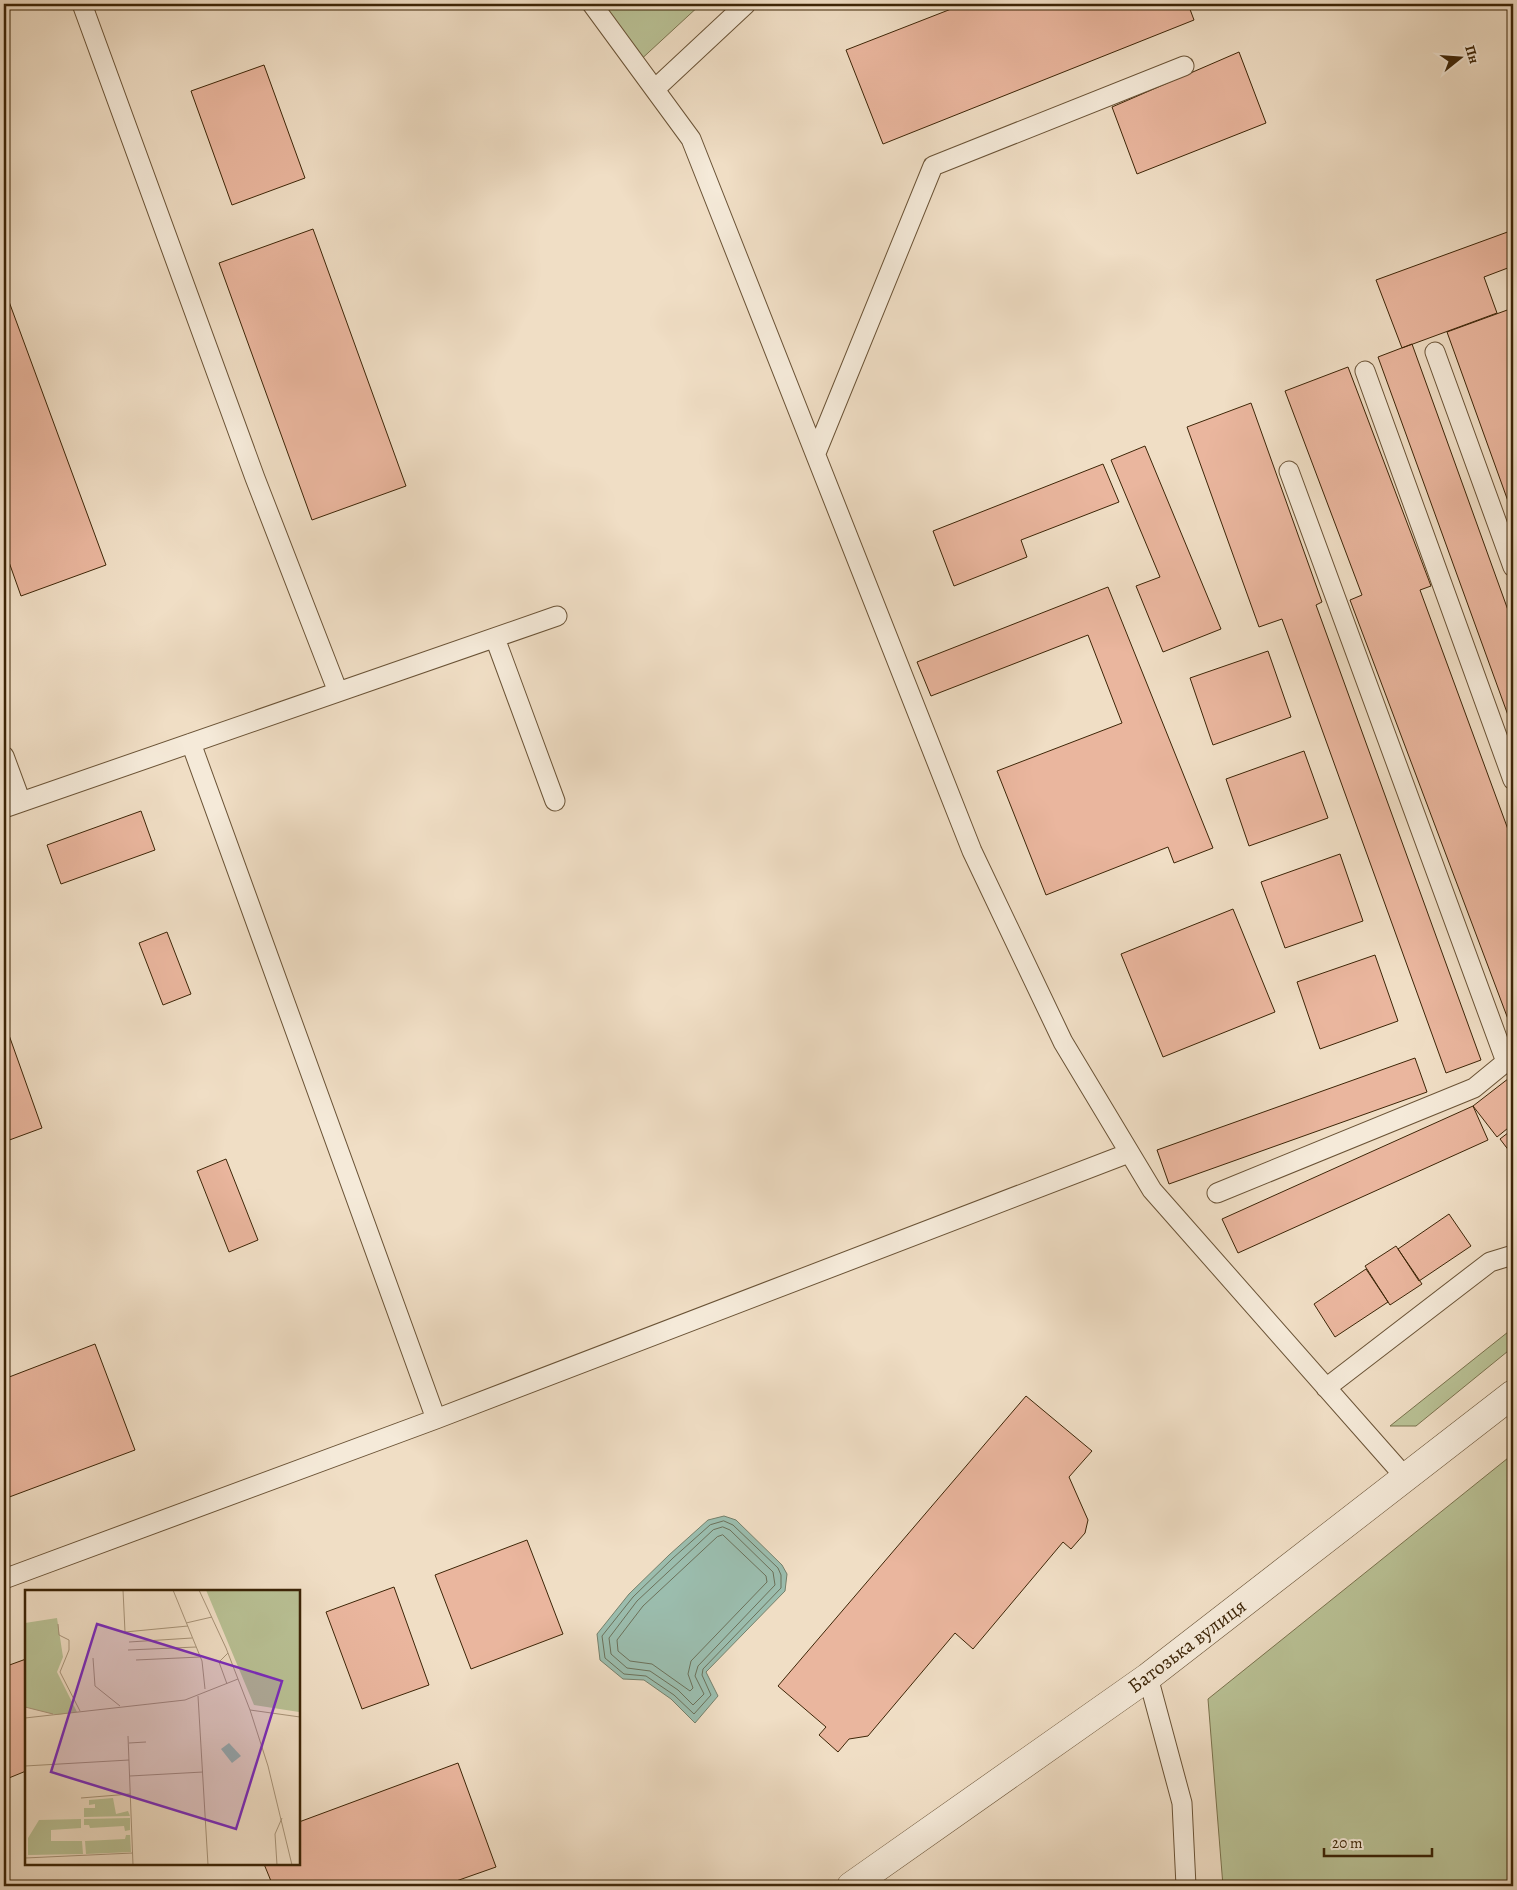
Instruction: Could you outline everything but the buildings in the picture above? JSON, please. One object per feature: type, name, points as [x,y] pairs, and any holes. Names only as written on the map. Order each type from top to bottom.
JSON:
[{"type":"street","name":"Батозька вулиця","points":[[851,1886],[1148,1677],[1513,1394]]},
{"type":"lane","points":[[82,4],[255,478],[338,692]]},
{"type":"lane","points":[[592,4],[692,139],[972,851],[1063,1042],[1152,1190],[1406,1478]]},
{"type":"lane","points":[[655,89],[746,4]]},
{"type":"lane","points":[[816,453],[933,166],[1184,66]]},
{"type":"lane","points":[[1435,352],[1513,567]]},
{"type":"lane","points":[[1365,371],[1513,780]]},
{"type":"lane","points":[[1217,1193],[1474,1088],[1510,1059],[1289,471]]},
{"type":"lane","points":[[4,756],[13,805],[558,616]]},
{"type":"lane","points":[[495,638],[555,801]]},
{"type":"lane","points":[[191,743],[436,1419]]},
{"type":"lane","points":[[4,1579],[436,1419],[1129,1153]]},
{"type":"lane","points":[[1326,1388],[1490,1262],[1513,1255]]},
{"type":"lane","points":[[1148,1677],[1182,1803],[1186,1886]]},
{"type":"shaded area","points":[[592,4],[701,4],[636,64]]},
{"type":"shaded area","points":[[1513,1328],[1513,1347],[1416,1426],[1390,1426]]},
{"type":"shaded area","points":[[1513,1454],[1513,1886],[1223,1886],[1208,1699]]},
{"type":"water","points":[[724,1516],[736,1520],[782,1565],[787,1574],[785,1591],[706,1672],[718,1696],[695,1723],[671,1699],[644,1680],[623,1679],[600,1660],[597,1634],[629,1594],[669,1555],[708,1520]]}]
